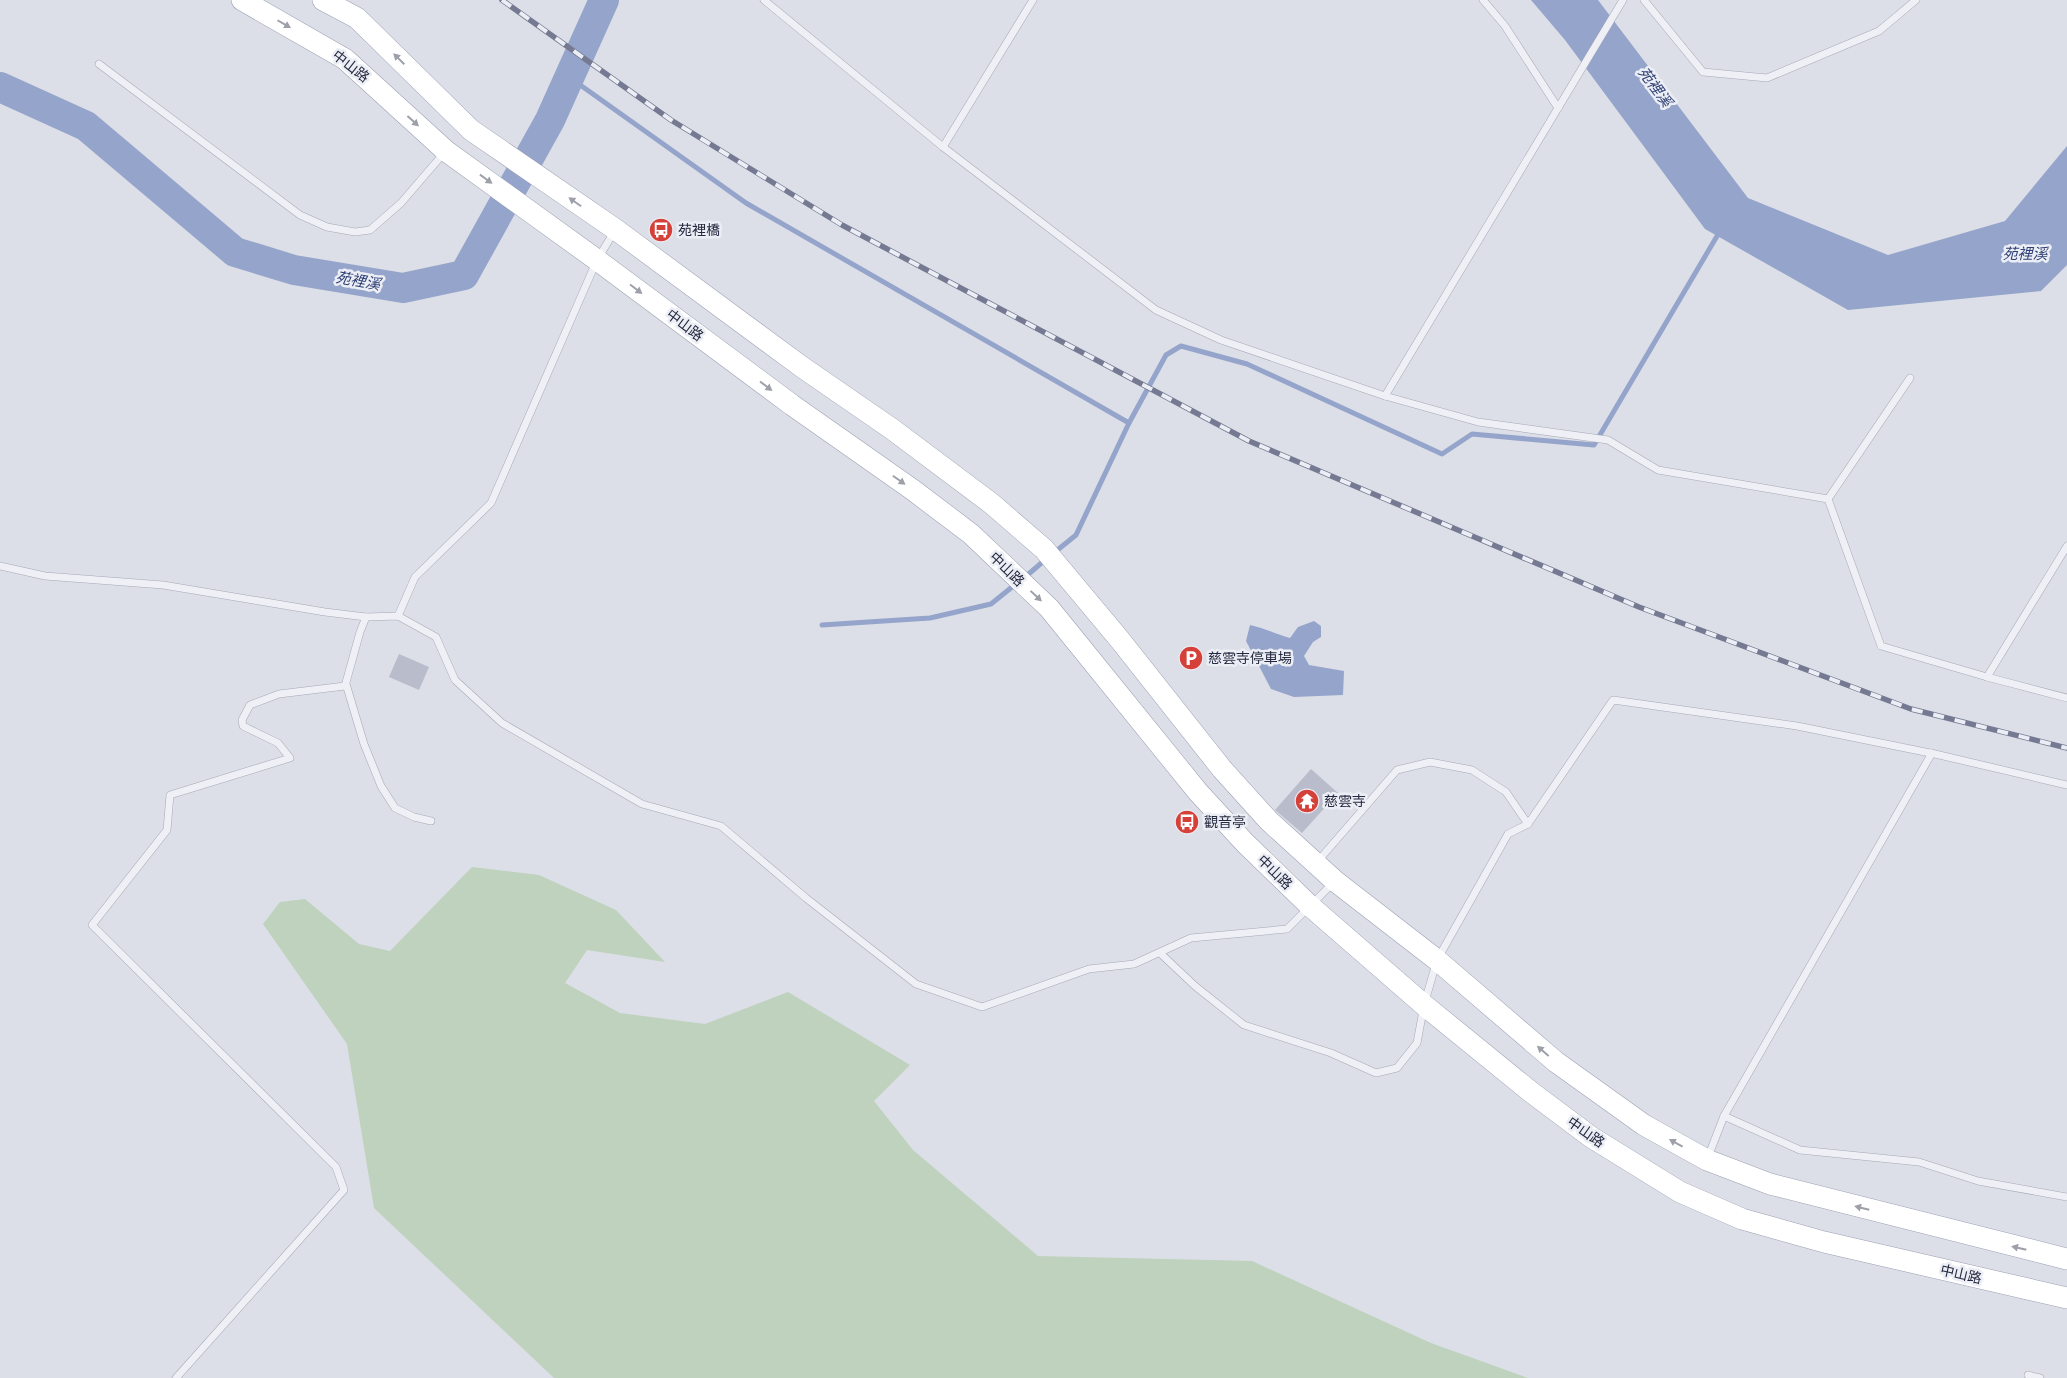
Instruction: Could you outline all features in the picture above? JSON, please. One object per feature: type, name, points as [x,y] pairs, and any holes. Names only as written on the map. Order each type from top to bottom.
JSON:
[{"type":"main road","name":"中山路","points":[[242,0],[345,59],[446,151]]},
{"type":"main road","points":[[323,0],[357,18],[471,130],[615,230],[802,367],[892,429],[992,504],[1044,549],[1120,640],[1222,769],[1269,821],[1335,881],[1437,960],[1556,1062],[1644,1125],[1707,1160],[1770,1184],[2067,1259]]},
{"type":"main road","points":[[446,151],[597,260]]},
{"type":"main road","name":"中山路","points":[[597,260],[792,405],[905,484],[971,534],[1048,608],[1198,792],[1245,844],[1309,905],[1424,1005],[1531,1092],[1591,1137],[1680,1192],[1742,1218],[1824,1242],[2067,1298]]},
{"type":"main road","points":[[1198,792],[1222,769]]},
{"type":"lane","points":[[764,0],[943,147],[1156,310],[1221,340],[1384,396],[1478,422],[1608,440],[1658,470],[1828,499]]},
{"type":"lane","points":[[943,147],[1033,0]]},
{"type":"lane","points":[[1484,0],[1505,26],[1560,105]]},
{"type":"lane","points":[[1384,396],[1623,0]]},
{"type":"lane","points":[[1644,0],[1703,72],[1767,78],[1879,31],[1916,0]]},
{"type":"lane","points":[[100,64],[300,215],[327,227],[355,232],[370,230],[401,203],[446,151]]},
{"type":"lane","points":[[398,616],[415,577],[491,503],[597,260],[615,230]]},
{"type":"lane","points":[[1828,499],[1910,378]]},
{"type":"lane","points":[[1828,499],[1881,646],[2067,698]]},
{"type":"lane","points":[[1987,677],[2067,546]]},
{"type":"lane","points":[[0,566],[45,576],[163,585],[366,616],[398,616],[436,637],[455,680],[502,723],[642,804],[721,826],[806,898],[916,984],[982,1007],[1090,969],[1134,964],[1192,938],[1287,928],[1335,881]]},
{"type":"lane","points":[[366,616],[346,684],[364,744],[381,786],[394,808],[414,817],[431,821]]},
{"type":"lane","points":[[176,1378],[344,1190],[336,1167],[92,925],[167,830],[170,795],[290,758],[278,743],[243,726],[242,720],[250,704],[279,694],[345,686],[346,684]]},
{"type":"lane","points":[[1160,953],[1195,986],[1244,1025],[1331,1054],[1376,1073],[1397,1068],[1417,1043],[1424,1005],[1437,960],[1508,834],[1528,824],[1613,700],[1798,726],[1932,753],[2067,785]]},
{"type":"lane","points":[[1707,1160],[1724,1116],[1932,753]]},
{"type":"lane","points":[[1317,864],[1397,770],[1430,762],[1472,770],[1506,792],[1528,824]]},
{"type":"lane","points":[[1724,1116],[1800,1150],[1919,1162],[1978,1181],[2067,1196]]},
{"type":"lane","points":[[2028,1375],[2040,1378]]},
{"type":"green space","points":[[472,867],[539,875],[616,910],[665,962],[587,950],[565,983],[620,1013],[705,1024],[788,992],[910,1065],[874,1101],[913,1150],[1038,1256],[1252,1261],[1431,1343],[1528,1378],[554,1378],[374,1208],[347,1044],[263,924],[280,902],[305,899],[359,944],[390,951]]},
{"type":"water","name":"苑裡溪","points":[[1531,0],[1598,0],[1748,198],[1888,255],[2005,221],[2067,146],[2067,265],[2041,291],[1848,310],[1705,229],[1565,40]]},
{"type":"water","points":[[1314,621],[1321,626],[1321,637],[1313,642],[1304,656],[1309,665],[1344,671],[1343,695],[1294,697],[1271,689],[1246,641],[1250,625],[1290,638],[1298,627]]},
{"type":"building","points":[[399,654],[429,667],[419,690],[389,677]]},
{"type":"building","name":"慈雲寺","points":[[1311,769],[1338,793],[1302,833],[1275,810]]},
{"type":"waterway","name":"苑裡溪","points":[[0,87],[86,126],[235,252],[294,270],[403,288],[464,275],[550,120],[604,0]]},
{"type":"waterway","points":[[569,77],[746,203],[1129,423],[1076,535],[1055,552]]},
{"type":"waterway","points":[[1129,423],[1166,355],[1181,346],[1247,364],[1442,454],[1472,434],[1594,445],[1720,231]]},
{"type":"waterway","points":[[1024,578],[1046,559]]},
{"type":"waterway","points":[[822,625],[930,618],[991,604],[1017,583]]},
{"type":"railway","points":[[502,0],[671,120],[842,225],[1249,441],[1639,607],[1911,709],[2067,748]]},
{"type":"place","name":"苑裡橋","points":[[661,230]]},
{"type":"place","name":"慈雲寺停車場","points":[[1191,658]]},
{"type":"place","name":"慈雲寺","points":[[1307,801]]},
{"type":"place","name":"觀音亭","points":[[1187,822]]}]
